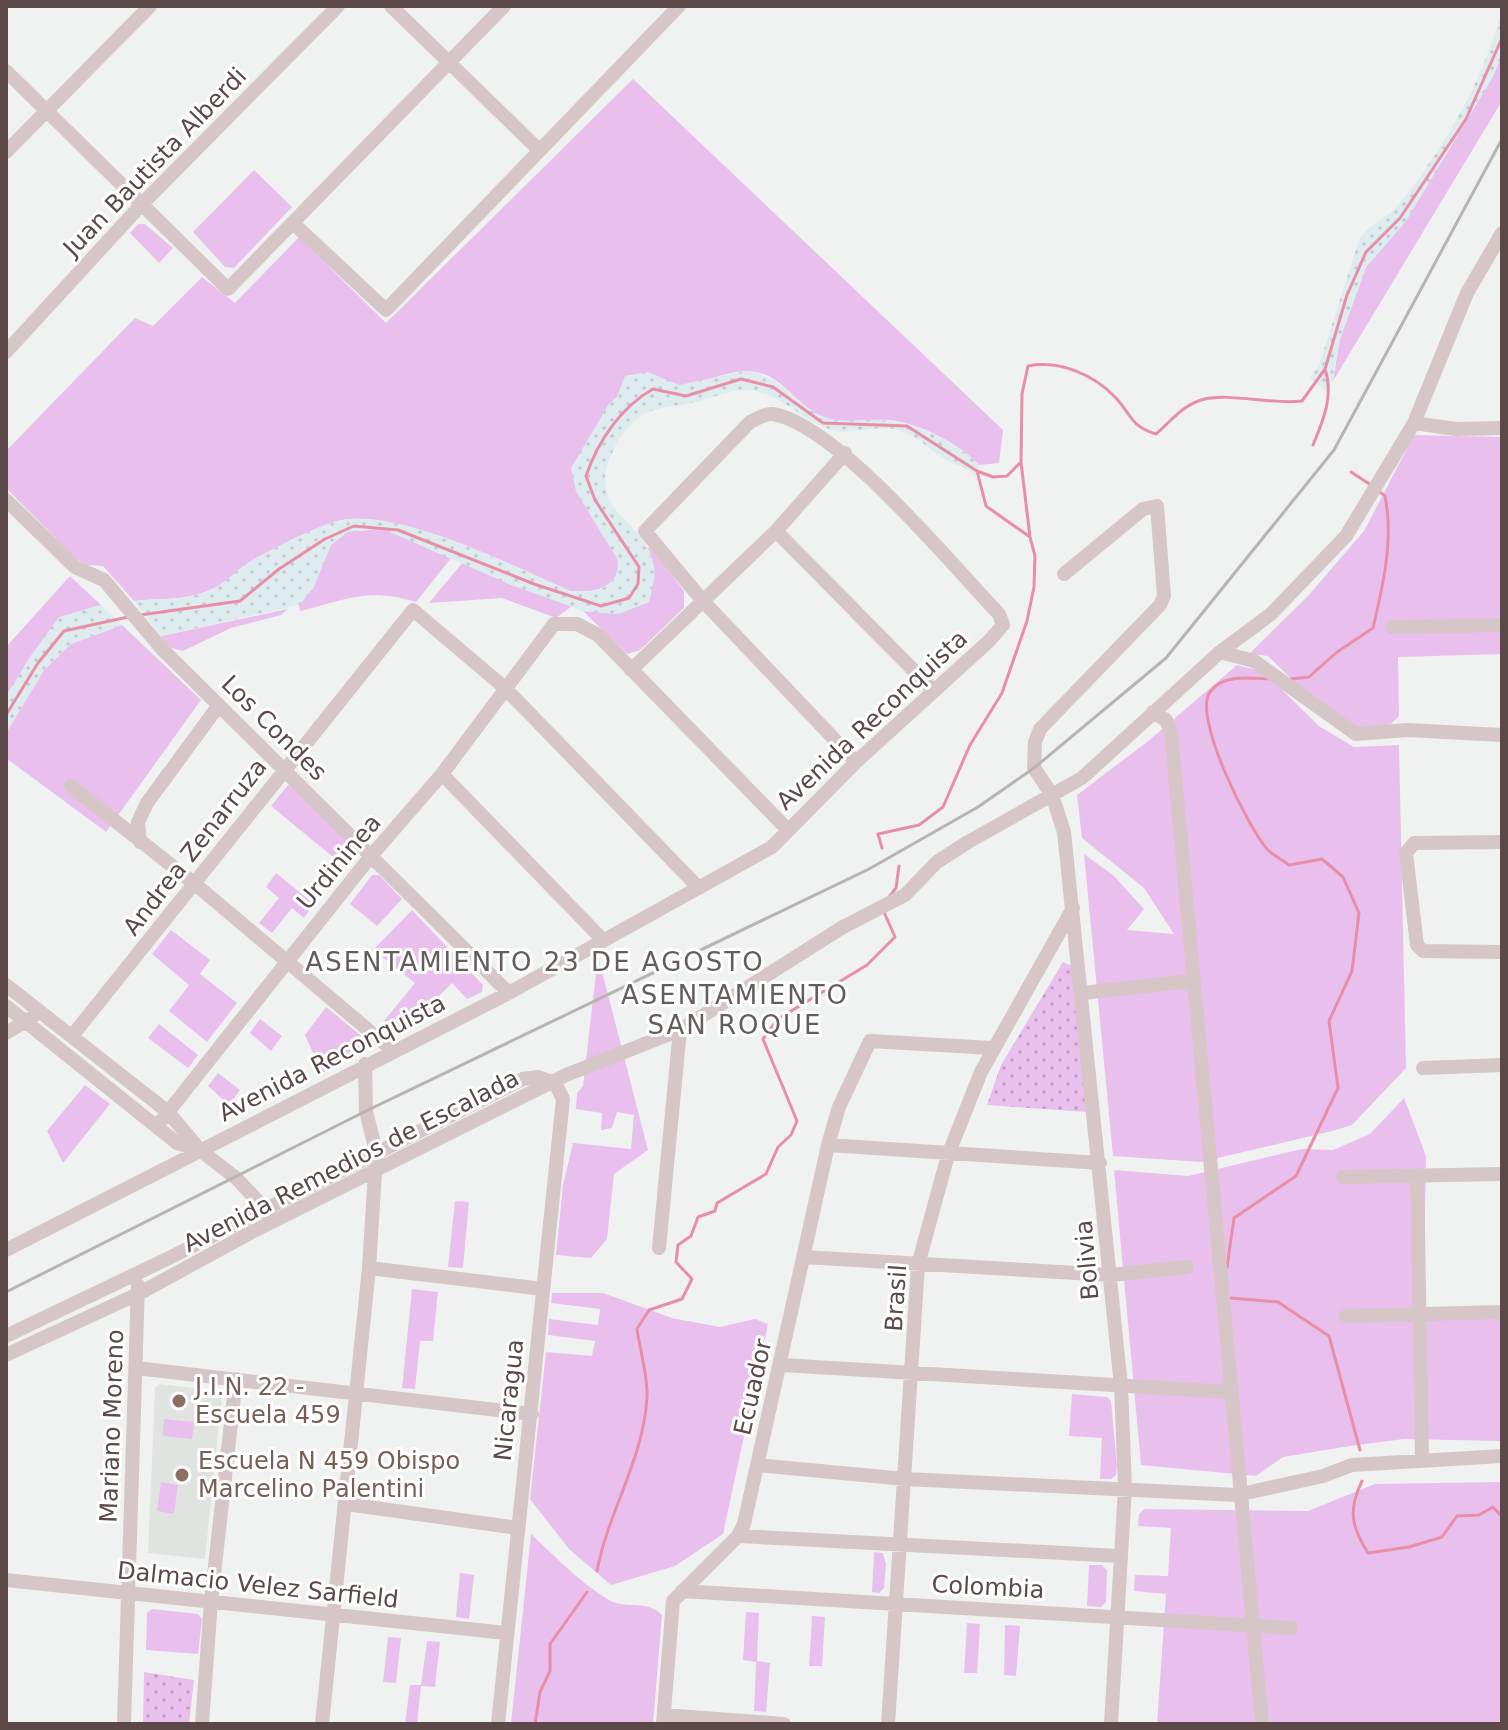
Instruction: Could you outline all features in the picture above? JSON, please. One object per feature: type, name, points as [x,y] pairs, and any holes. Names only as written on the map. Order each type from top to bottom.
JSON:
[{"type":"street","points":[[6,152],[150,6]]},
{"type":"street","name":"Juan Bautista Alberdi","points":[[6,352],[142,204],[338,6]]},
{"type":"street","points":[[391,6],[539,150]]},
{"type":"street","points":[[6,71],[228,289],[504,6]]},
{"type":"street","points":[[294,224],[386,310],[679,6]]},
{"type":"street","points":[[555,1083],[608,1057],[680,1030],[843,927],[905,895],[937,862],[1082,778],[1220,652],[1271,614],[1346,536],[1414,423],[1467,293],[1502,233]]},
{"type":"street","points":[[787,829],[631,670],[702,600],[776,531],[845,453],[773,414],[750,422],[645,531],[702,600],[856,762]]},
{"type":"street","points":[[1414,423],[1456,429],[1502,428]]},
{"type":"street","name":"Avenida Reconquista","points":[[6,1250],[392,1050],[509,993],[602,939],[653,916],[772,847],[856,762],[1003,625],[999,614],[845,453]]},
{"type":"street","name":"Los Condes","points":[[6,500],[75,567],[104,580],[162,649],[509,993]]},
{"type":"street","name":"Bolivia","points":[[1064,574],[1143,509],[1157,506],[1164,596],[1160,605],[1040,729],[1034,768],[1052,795],[1064,832],[1083,993],[1121,1386],[1125,1488],[1111,1724]]},
{"type":"street","points":[[776,531],[934,691]]},
{"type":"street","name":"Andrea Zenarruza","points":[[72,1036],[413,610],[505,688]]},
{"type":"street","name":"Urdininea","points":[[157,1126],[371,856],[442,774],[554,624],[577,624],[598,635],[631,670]]},
{"type":"street","points":[[1392,627],[1502,625]]},
{"type":"street","points":[[1220,652],[1254,661],[1356,734],[1407,730],[1502,735]]},
{"type":"street","points":[[505,688],[699,888]]},
{"type":"street","points":[[140,842],[138,822],[147,803],[219,705]]},
{"type":"street","points":[[1153,712],[1166,720],[1171,732],[1229,1392],[1262,1724]]},
{"type":"street","points":[[442,774],[602,939]]},
{"type":"street","points":[[71,786],[195,884],[285,963],[392,1050]]},
{"type":"street","points":[[1502,842],[1414,843],[1406,853],[1417,945],[1423,951],[1502,952]]},
{"type":"street","name":"Brasil","points":[[888,1724],[918,1265],[948,1155],[992,1048],[1073,908]]},
{"type":"street","points":[[1083,993],[1190,981]]},
{"type":"street","points":[[6,985],[168,1112],[200,1150],[266,1207],[275,1221]]},
{"type":"street","points":[[6,1006],[177,1143],[200,1150]]},
{"type":"street","points":[[6,1033],[28,1022],[38,1010]]},
{"type":"street","points":[[659,1248],[680,1030]]},
{"type":"street","name":"Ecuador","points":[[663,1720],[670,1611],[682,1591],[738,1536],[744,1524],[782,1365],[828,1145],[839,1107],[870,1041],[992,1048]]},
{"type":"street","points":[[322,1724],[369,1268],[376,1152],[366,1111],[365,1064]]},
{"type":"street","points":[[1423,1068],[1502,1065]]},
{"type":"street","name":"Avenida Remedios de Escalada","points":[[6,1336],[523,1079],[538,1077],[555,1083]]},
{"type":"street","name":"Avenida Remedios de Escalada","points":[[6,1355],[140,1293],[275,1221],[555,1083]]},
{"type":"street","name":"Nicaragua","points":[[498,1724],[563,1099],[555,1083]]},
{"type":"street","points":[[828,1145],[1100,1163]]},
{"type":"street","points":[[1343,1177],[1502,1174]]},
{"type":"street","points":[[1417,1176],[1422,1460]]},
{"type":"street","points":[[803,1257],[1111,1275],[1187,1267]]},
{"type":"street","points":[[369,1268],[543,1289]]},
{"type":"street","name":"Mariano Moreno","points":[[124,1724],[140,1293],[136,1274]]},
{"type":"street","points":[[1346,1316],[1502,1312]]},
{"type":"street","points":[[782,1365],[1229,1392]]},
{"type":"street","points":[[136,1368],[532,1414]]},
{"type":"street","points":[[202,1724],[211,1601],[236,1379]]},
{"type":"street","points":[[757,1465],[905,1479],[1239,1495],[1323,1476],[1352,1465],[1502,1456]]},
{"type":"street","points":[[346,1504],[518,1528]]},
{"type":"street","points":[[738,1536],[1119,1556]]},
{"type":"street","name":"Dalmacio Velez Sarfield","points":[[6,1580],[506,1633]]},
{"type":"street","name":"Colombia","points":[[682,1591],[1117,1615],[1291,1628]]},
{"type":"street","points":[[663,1720],[784,1724]]},
{"type":"shaded area","points":[[1502,55],[1502,101],[1333,381],[1340,339],[1366,267],[1406,221]]},
{"type":"shaded area","points":[[633,79],[1003,430],[999,463],[979,465],[949,442],[911,425],[887,420],[827,418],[808,408],[767,375],[756,372],[735,372],[687,385],[670,384],[644,375],[626,376],[617,397],[609,404],[581,454],[582,501],[618,560],[617,570],[615,577],[604,587],[579,591],[570,591],[486,554],[420,530],[359,519],[334,522],[314,529],[251,561],[203,593],[134,601],[103,566],[87,565],[76,559],[6,488],[6,451],[135,318],[153,326],[202,277],[235,303],[299,237],[386,323]]},
{"type":"shaded area","points":[[254,170],[292,207],[234,268],[225,267],[193,232]]},
{"type":"shaded area","points":[[138,224],[145,224],[173,248],[159,263],[130,233]]},
{"type":"shaded area","points":[[1414,435],[1502,437],[1502,654],[1398,657],[1399,716],[1391,724],[1356,734],[1322,709],[1268,656],[1249,654],[1308,596],[1364,531]]},
{"type":"shaded area","points":[[383,529],[452,557],[416,602],[370,595],[300,611],[299,605],[331,544],[347,532]]},
{"type":"shaded area","points":[[646,547],[653,549],[684,591],[684,608],[640,650],[627,654],[583,611],[618,614],[649,602],[651,557]]},
{"type":"shaded area","points":[[463,562],[509,584],[572,606],[556,618],[502,598],[429,603]]},
{"type":"shaded area","points":[[70,576],[101,605],[59,618],[6,696],[6,647]]},
{"type":"shaded area","points":[[288,609],[281,615],[231,628],[183,651],[168,647],[161,636]]},
{"type":"shaded area","points":[[122,625],[201,700],[106,832],[6,758],[6,733],[44,670],[71,644]]},
{"type":"shaded area","points":[[1237,665],[1264,672],[1319,726],[1354,747],[1399,745],[1406,1068],[1352,1125],[1201,1162],[1113,1156],[1084,854],[1114,876],[1144,909],[1127,930],[1174,934],[1144,888],[1082,838],[1077,795],[1147,742]]},
{"type":"shaded area","points":[[288,785],[295,785],[354,848],[354,854],[344,866],[271,806]]},
{"type":"shaded area","points":[[276,873],[314,904],[304,918],[292,908],[272,933],[259,923],[279,898],[266,887]]},
{"type":"shaded area","points":[[372,875],[379,875],[402,899],[377,926],[350,904]]},
{"type":"shaded area","points":[[412,910],[483,985],[482,992],[467,999],[452,983],[436,999],[447,1009],[401,1031],[384,1021],[415,983],[373,950]]},
{"type":"shaded area","points":[[171,930],[210,960],[200,974],[237,1003],[207,1042],[169,1011],[189,985],[152,954]]},
{"type":"shaded area","points":[[598,956],[648,1150],[614,1174],[607,1239],[591,1258],[556,1255],[563,1185],[573,1143],[631,1149],[634,1115],[617,1112],[612,1128],[601,1130],[602,1113],[576,1109],[577,1093],[583,1086]]},
{"type":"shaded area","points":[[1063,962],[1074,967],[1087,1112],[987,1105],[1001,1065]]},
{"type":"shaded area","points":[[326,1007],[369,1042],[367,1050],[322,1073],[305,1035]]},
{"type":"shaded area","points":[[260,1019],[282,1036],[271,1051],[250,1033]]},
{"type":"shaded area","points":[[159,1024],[198,1055],[188,1068],[148,1038]]},
{"type":"shaded area","points":[[218,1073],[240,1090],[229,1105],[208,1086]]},
{"type":"shaded area","points":[[85,1085],[110,1104],[63,1163],[47,1131]]},
{"type":"shaded area","points":[[1404,1098],[1426,1156],[1423,1317],[1502,1309],[1502,1441],[1404,1439],[1350,1446],[1283,1457],[1256,1476],[1141,1465],[1114,1170],[1188,1176],[1302,1149],[1333,1150],[1370,1134]]},
{"type":"shaded area","points":[[455,1201],[469,1202],[463,1268],[448,1267]]},
{"type":"shaded area","points":[[412,1289],[438,1292],[433,1341],[420,1341],[415,1389],[402,1388]]},
{"type":"shaded area","points":[[552,1293],[603,1293],[672,1318],[720,1327],[755,1319],[768,1324],[723,1534],[675,1566],[611,1585],[569,1549],[530,1499],[546,1352],[592,1356],[595,1341],[548,1335],[549,1319],[598,1325],[600,1309],[551,1303]]},
{"type":"shaded area","name":"Escuela N 459 Obispo Marcelino Palentini","points":[[159,1384],[219,1391],[222,1396],[205,1559],[148,1553],[155,1388]]},
{"type":"shaded area","points":[[1072,1394],[1107,1397],[1111,1401],[1117,1465],[1116,1475],[1111,1479],[1100,1479],[1102,1438],[1069,1436]]},
{"type":"shaded area","points":[[164,1419],[194,1422],[192,1439],[163,1436]]},
{"type":"shaded area","points":[[161,1482],[178,1485],[174,1514],[157,1511]]},
{"type":"shaded area","points":[[1502,1482],[1502,1724],[1157,1724],[1166,1594],[1134,1591],[1135,1575],[1168,1576],[1171,1528],[1138,1526],[1139,1514],[1144,1509],[1308,1511],[1375,1484]]},
{"type":"shaded area","points":[[531,1534],[578,1578],[609,1600],[650,1607],[662,1615],[653,1724],[511,1724]]},
{"type":"shaded area","points":[[874,1552],[883,1553],[886,1564],[884,1588],[879,1593],[872,1592]]},
{"type":"shaded area","points":[[1089,1565],[1102,1565],[1107,1570],[1106,1602],[1101,1607],[1087,1606]]},
{"type":"shaded area","points":[[460,1573],[474,1575],[469,1619],[456,1617]]},
{"type":"shaded area","points":[[152,1609],[198,1614],[202,1619],[198,1654],[146,1650],[147,1613]]},
{"type":"shaded area","points":[[746,1612],[759,1613],[757,1661],[770,1663],[766,1712],[754,1711],[756,1662],[743,1660]]},
{"type":"shaded area","points":[[812,1616],[825,1617],[822,1666],[809,1666]]},
{"type":"shaded area","points":[[967,1623],[980,1624],[977,1673],[964,1673]]},
{"type":"shaded area","points":[[1005,1625],[1020,1626],[1016,1676],[1004,1675]]},
{"type":"shaded area","points":[[388,1637],[401,1638],[396,1683],[383,1682]]},
{"type":"shaded area","points":[[427,1641],[440,1642],[435,1687],[421,1686],[417,1724],[405,1724],[410,1685],[421,1685]]},
{"type":"shaded area","points":[[144,1672],[194,1680],[189,1724],[143,1724]]},
{"type":"sand","points":[[1502,10],[1502,55],[1493,77],[1406,221],[1366,267],[1340,339],[1332,381],[1326,392],[1310,378],[1319,365],[1359,240],[1399,204],[1447,136],[1484,62]]},
{"type":"sand","points":[[745,371],[771,379],[804,406],[824,417],[845,421],[892,421],[933,434],[979,465],[975,477],[967,469],[943,458],[901,431],[885,428],[847,432],[832,430],[772,397],[740,390],[642,415],[623,433],[614,449],[606,470],[605,487],[610,501],[648,549],[654,566],[649,602],[618,614],[583,611],[509,584],[383,529],[349,531],[331,545],[314,587],[299,605],[161,636],[134,601],[203,593],[251,561],[303,534],[334,522],[359,519],[388,522],[453,541],[570,591],[588,592],[604,588],[615,578],[618,560],[576,491],[571,468],[609,404],[617,397],[625,376],[648,372],[679,385]]},
{"type":"sand","points":[[101,605],[122,625],[71,644],[44,670],[6,733],[6,696],[59,617]]},
{"type":"waterway","points":[[140,615],[240,601],[279,569],[325,539],[354,526],[398,530],[534,584],[601,606],[629,598],[638,584],[639,567],[595,500],[586,476],[612,426],[631,405],[653,389],[686,396],[741,379],[773,387],[823,423],[907,426],[977,471],[993,477],[1007,476],[1021,462],[1022,394],[1028,366],[1052,365],[1086,376],[1115,397],[1136,424],[1156,434],[1182,410],[1201,400],[1224,397],[1302,401],[1325,369],[1347,295],[1366,252],[1400,218],[1466,119],[1502,38]]},
{"type":"waterway","points":[[1313,445],[1328,399],[1325,369]]},
{"type":"waterway","points":[[1021,462],[1030,537]]},
{"type":"waterway","points":[[882,848],[878,834],[919,825],[943,807],[970,745],[1002,693],[1027,621],[1034,587],[1035,556],[1030,537],[986,506],[977,471]]},
{"type":"waterway","points":[[1351,472],[1371,485]]},
{"type":"waterway","points":[[1291,679],[1309,677],[1337,652],[1373,628],[1388,546],[1385,496],[1380,492]]},
{"type":"waterway","points":[[6,715],[38,663],[64,631],[128,617]]},
{"type":"waterway","points":[[1227,1267],[1234,1218],[1296,1176],[1338,1088],[1329,1021],[1352,971],[1359,913],[1343,877],[1322,859],[1289,865],[1268,850],[1248,820],[1215,747],[1207,705],[1210,692],[1215,686],[1229,680],[1268,679]]},
{"type":"waterway","points":[[889,897],[896,888],[899,866]]},
{"type":"waterway","points":[[597,1571],[644,1420],[647,1389],[637,1329],[649,1310],[682,1299],[692,1279],[676,1262],[678,1245],[691,1236],[698,1217],[715,1211],[717,1203],[766,1174],[778,1147],[791,1135],[797,1121],[763,1039],[778,1019],[867,965],[895,937],[883,910]]},
{"type":"waterway","points":[[1230,1298],[1278,1302],[1329,1336],[1360,1450]]},
{"type":"waterway","points":[[1362,1481],[1353,1518],[1368,1553],[1409,1547],[1442,1537],[1457,1516],[1479,1515],[1493,1507],[1502,1517]]},
{"type":"waterway","points":[[535,1724],[540,1692],[550,1671],[550,1644],[587,1592]]},
{"type":"railway","points":[[6,1292],[366,1111],[869,869],[978,807],[1034,768],[1166,658],[1334,450],[1502,139]]},
{"type":"place","name":"J.I.N. 22 - Escuela 459","points":[[179,1401]]},
{"type":"place","name":"Escuela N 459 Obispo Marcelino Palentini","points":[[182,1475]]},
{"type":"district","name":"ASENTAMIENTO 23 DE AGOSTO","points":[[535,962]]},
{"type":"district","name":"ASENTAMIENTO SAN ROQUE","points":[[735,1010]]}]
